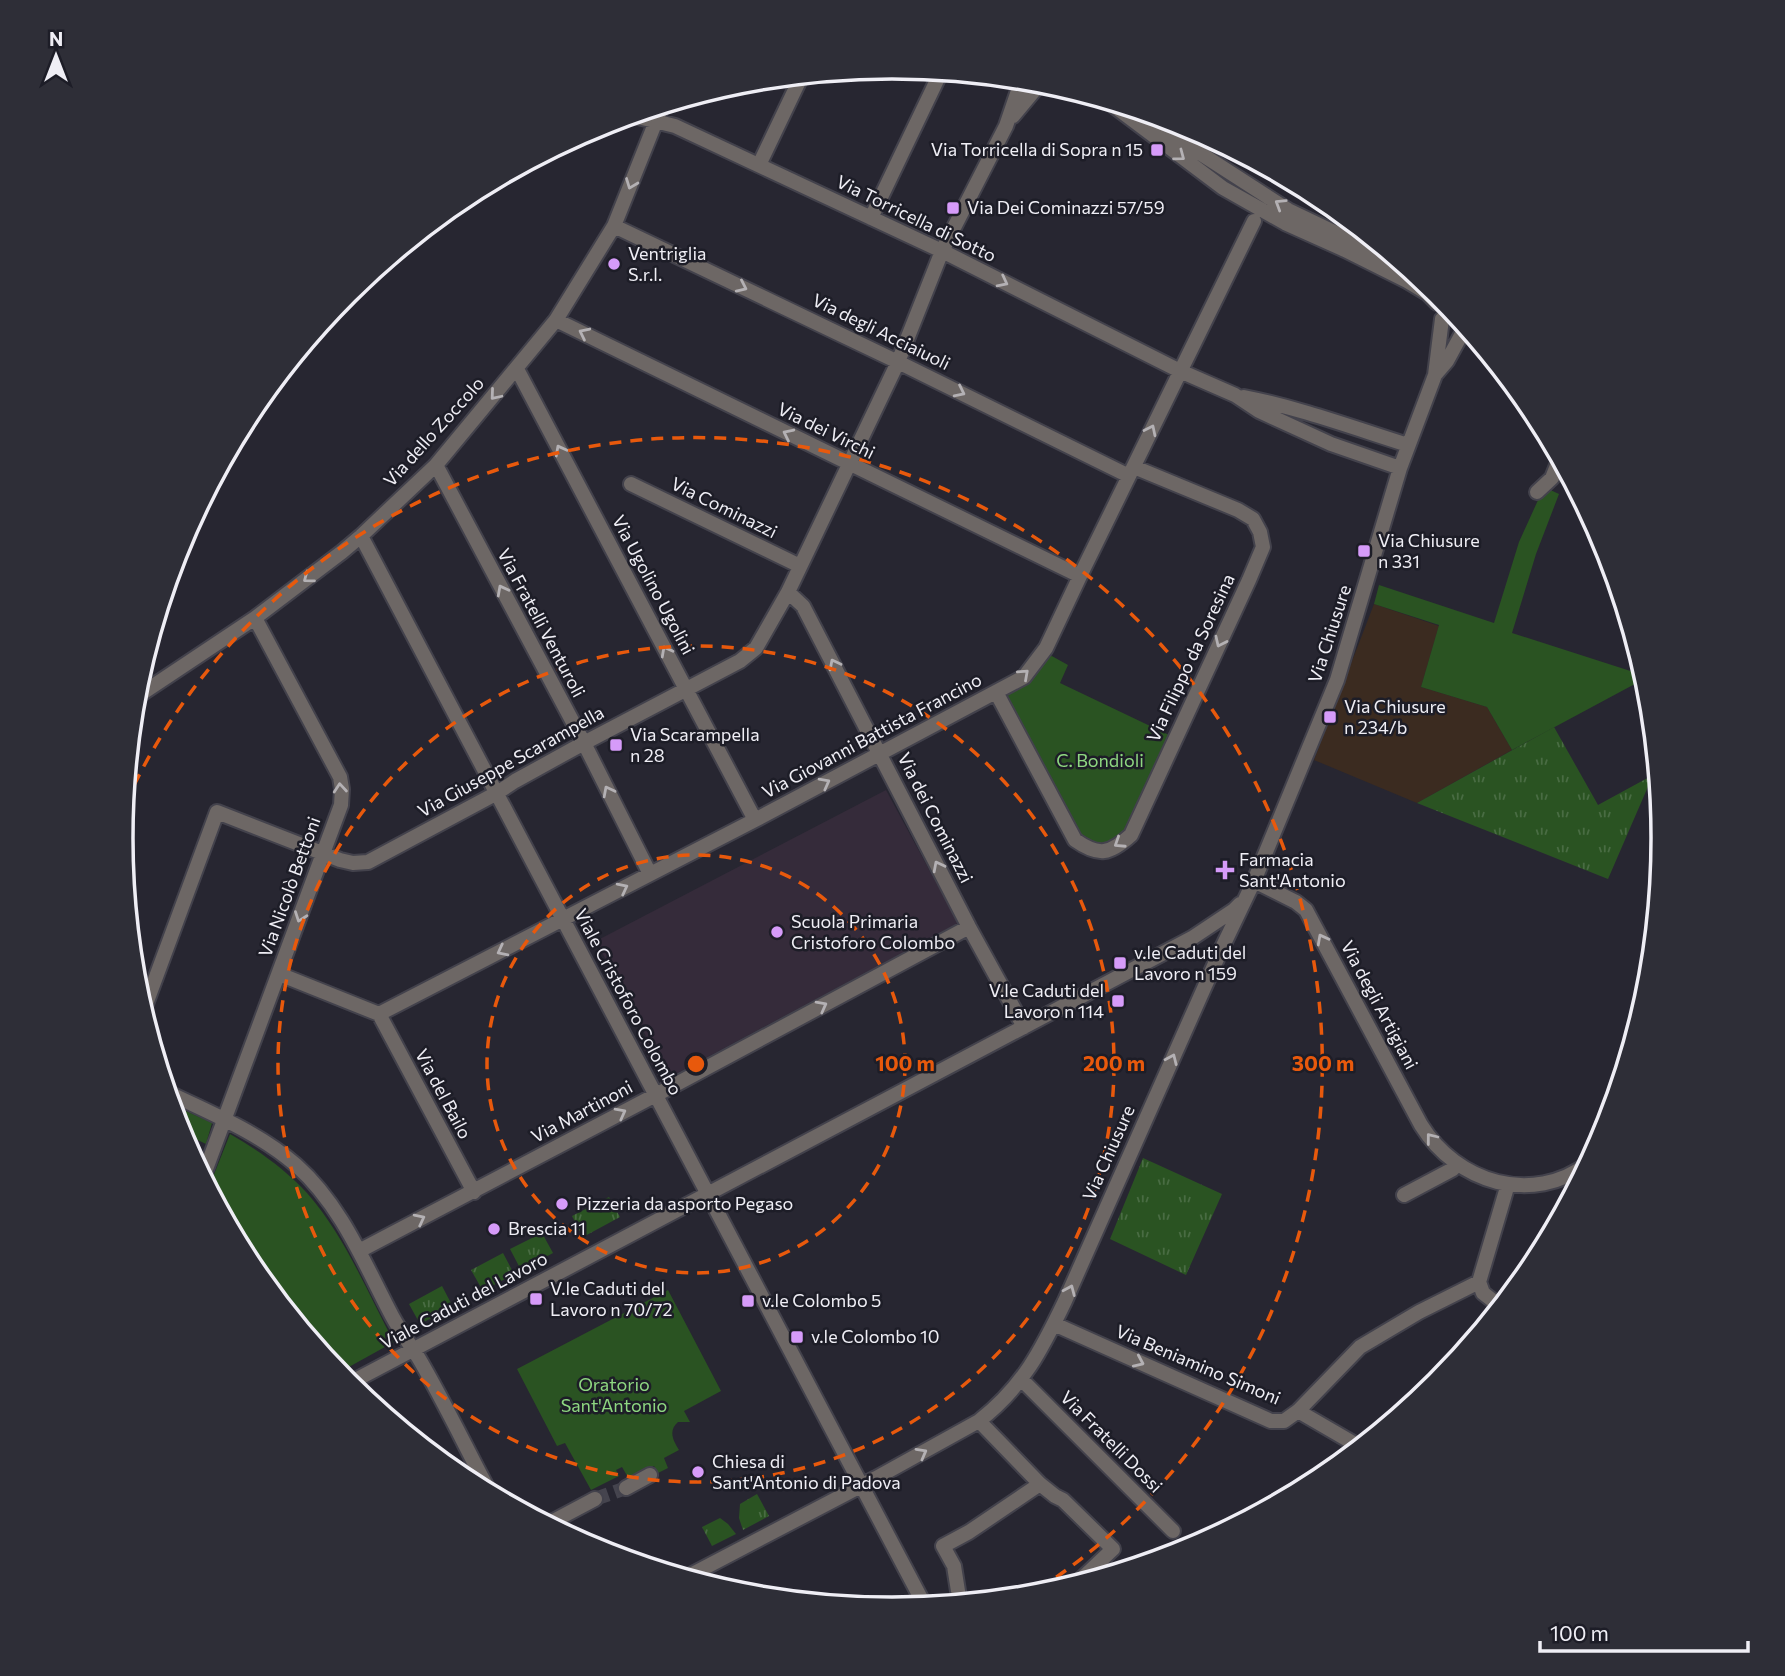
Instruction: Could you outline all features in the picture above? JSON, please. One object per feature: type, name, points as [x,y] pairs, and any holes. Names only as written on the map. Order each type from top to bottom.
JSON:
[{"type":"street","points":[[871,218],[937,80]]},
{"type":"street","points":[[759,164],[797,85]]},
{"type":"street","points":[[788,592],[898,362],[942,251],[1006,126],[1018,89]]},
{"type":"street","points":[[1006,126],[1033,92]]},
{"type":"street","name":"Via dello Zoccolo","points":[[148,689],[254,618],[361,536],[436,465],[556,320],[614,226],[657,116]]},
{"type":"street","points":[[1128,116],[1223,188],[1285,223],[1409,282]]},
{"type":"street","name":"Via Torricella di Sotto","points":[[649,119],[675,126],[759,164],[942,251],[1180,371]]},
{"type":"street","points":[[1171,132],[1289,210],[1373,250]]},
{"type":"street","name":"Via Giovanni Battista Francino","points":[[379,1014],[755,820],[1024,677],[1046,648],[1254,221]]},
{"type":"street","name":"Via degli Acciaiuoli","points":[[614,226],[1132,471]]},
{"type":"street","points":[[1439,311],[1443,319],[1452,325]]},
{"type":"street","name":"Via Chiusure","points":[[696,1571],[979,1421],[1022,1380],[1054,1324],[1254,881],[1337,680],[1400,468],[1435,375],[1443,319]]},
{"type":"street","name":"Via dei Virchi","points":[[556,320],[1080,576]]},
{"type":"street","name":"Via Chiusure","points":[[1435,375],[1447,361],[1461,335]]},
{"type":"street","name":"Via Ugolino Ugolini","points":[[517,369],[755,820]]},
{"type":"street","points":[[1180,371],[1236,395],[1408,445]]},
{"type":"street","points":[[1236,395],[1259,411],[1312,436],[1400,468]]},
{"type":"street","name":"Via Fratelli Venturoli","points":[[436,465],[584,743],[650,874]]},
{"type":"street","points":[[1537,492],[1552,478],[1556,469]]},
{"type":"street","name":"Via Filippo da Soresina","points":[[996,692],[1075,840],[1089,849],[1103,851],[1117,847],[1130,835],[1263,548],[1260,532],[1253,519],[1238,510],[1132,471]]},
{"type":"street","name":"Via Cominazzi","points":[[631,484],[800,566]]},
{"type":"street","name":"Viale Cristoforo Colombo","points":[[361,536],[920,1596]]},
{"type":"street","name":"Via Giuseppe Scarampella","points":[[150,994],[217,812],[340,860],[368,862],[740,661],[756,648],[788,592]]},
{"type":"street","name":"Via dei Cominazzi","points":[[788,592],[803,606],[969,927],[1024,1027]]},
{"type":"street","name":"Via Nicolò Bettoni","points":[[208,1165],[341,805],[340,777],[254,618]]},
{"type":"street","name":"Via degli Artigiani","points":[[1254,881],[1296,902],[1306,910],[1421,1125],[1437,1146],[1457,1164],[1485,1178],[1508,1184]]},
{"type":"street","name":"Viale Caduti del Lavoro","points":[[359,1378],[1192,938],[1234,910],[1246,898]]},
{"type":"street","name":"Via Martinoni","points":[[359,1251],[969,927]]},
{"type":"street","name":"Viale Caduti del Lavoro","points":[[1192,938],[1212,933],[1229,933]]},
{"type":"street","points":[[279,974],[379,1014]]},
{"type":"street","name":"Via del Bailo","points":[[379,1014],[474,1192]]},
{"type":"street","points":[[180,1098],[255,1136],[297,1167],[332,1206],[351,1235],[393,1318],[480,1475]]},
{"type":"street","points":[[1404,1195],[1453,1169],[1457,1164]]},
{"type":"street","points":[[1494,1301],[1483,1293],[1479,1282],[1508,1184],[1549,1182],[1574,1172]]},
{"type":"street","points":[[1298,1411],[1360,1347],[1419,1312],[1479,1282]]},
{"type":"street","name":"Via Beniamino Simoni","points":[[1054,1324],[1271,1421],[1284,1421],[1298,1411],[1352,1442]]},
{"type":"street","name":"Via Fratelli Dossi","points":[[1022,1380],[1173,1531]]},
{"type":"street","points":[[979,1421],[1040,1483],[1063,1500],[1113,1549],[1090,1571]]},
{"type":"street","points":[[626,1488],[650,1475]]},
{"type":"street","points":[[958,1591],[954,1566],[943,1546],[969,1532],[1040,1483]]},
{"type":"street","points":[[557,1519],[595,1499]]},
{"type":"shaded area","points":[[1374,604],[1439,626],[1421,687],[1487,707],[1512,750],[1417,803],[1314,760]]},
{"type":"shaded area","name":"Scuola Primaria Cristoforo Colombo","points":[[886,790],[958,923],[661,1082],[640,1042],[647,1038],[596,941]]},
{"type":"green space","points":[[1544,487],[1559,494],[1536,554],[1512,633],[1633,672],[1636,684],[1512,750],[1487,707],[1421,687],[1439,625],[1374,604],[1379,585],[1494,623],[1519,542]]},
{"type":"green space","name":"C. Bondioli","points":[[1050,655],[1068,665],[1060,683],[1169,735],[1127,827],[1111,843],[1093,843],[1079,834],[1005,695],[1032,679]]},
{"type":"green space","points":[[1554,727],[1598,805],[1649,777],[1649,783],[1608,879],[1417,803]]},
{"type":"green space","points":[[184,1110],[212,1123],[206,1144],[196,1139]]},
{"type":"green space","points":[[230,1134],[261,1153],[299,1184],[333,1227],[394,1342],[349,1367],[290,1300],[261,1260],[213,1176]]},
{"type":"green space","points":[[1143,1158],[1222,1194],[1186,1275],[1110,1239]]},
{"type":"green space","points":[[609,1197],[620,1217],[583,1237],[572,1216]]},
{"type":"green space","points":[[542,1233],[553,1253],[521,1270],[510,1249]]},
{"type":"green space","points":[[503,1253],[514,1274],[483,1291],[471,1270]]},
{"type":"green space","points":[[442,1286],[453,1307],[420,1324],[409,1304]]},
{"type":"green space","name":"Oratorio Sant'Antonio","points":[[668,1290],[721,1391],[684,1411],[690,1422],[678,1422],[673,1429],[673,1439],[679,1450],[664,1458],[668,1468],[658,1473],[654,1466],[629,1479],[622,1467],[616,1470],[619,1476],[591,1490],[565,1443],[557,1446],[517,1369]]},
{"type":"green space","points":[[757,1494],[769,1516],[743,1530],[739,1518],[740,1504]]},
{"type":"green space","points":[[720,1518],[736,1534],[712,1546],[702,1527]]},
{"type":"tunnel","points":[[595,1499],[626,1488]]},
{"type":"place","name":"Via Torricella di Sopra n 15","points":[[1157,150]]},
{"type":"place","name":"Via Dei Cominazzi 57/59","points":[[953,208]]},
{"type":"place","name":"Ventriglia S.r.l.","points":[[614,264]]},
{"type":"place","name":"Via Chiusure n 331","points":[[1364,551]]},
{"type":"place","name":"Via Chiusure n 234/b","points":[[1330,717]]},
{"type":"place","name":"Via Scarampella n 28","points":[[616,745]]},
{"type":"place","name":"Farmacia Sant'Antonio","points":[[1225,870]]},
{"type":"place","name":"Scuola Primaria Cristoforo Colombo","points":[[777,932]]},
{"type":"place","name":"v.le Caduti del Lavoro n 159","points":[[1120,963]]},
{"type":"place","name":"V.le Caduti del Lavoro n 114","points":[[1118,1001]]},
{"type":"place","name":"Pizzeria da asporto Pegaso","points":[[562,1204]]},
{"type":"place","name":"Brescia 11","points":[[494,1229]]},
{"type":"place","name":"V.le Caduti del Lavoro n 70/72","points":[[536,1299]]},
{"type":"place","name":"v.le Colombo 5","points":[[748,1301]]},
{"type":"place","name":"v.le Colombo 10","points":[[797,1337]]},
{"type":"place","name":"Chiesa di Sant'Antonio di Padova","points":[[698,1472]]}]
